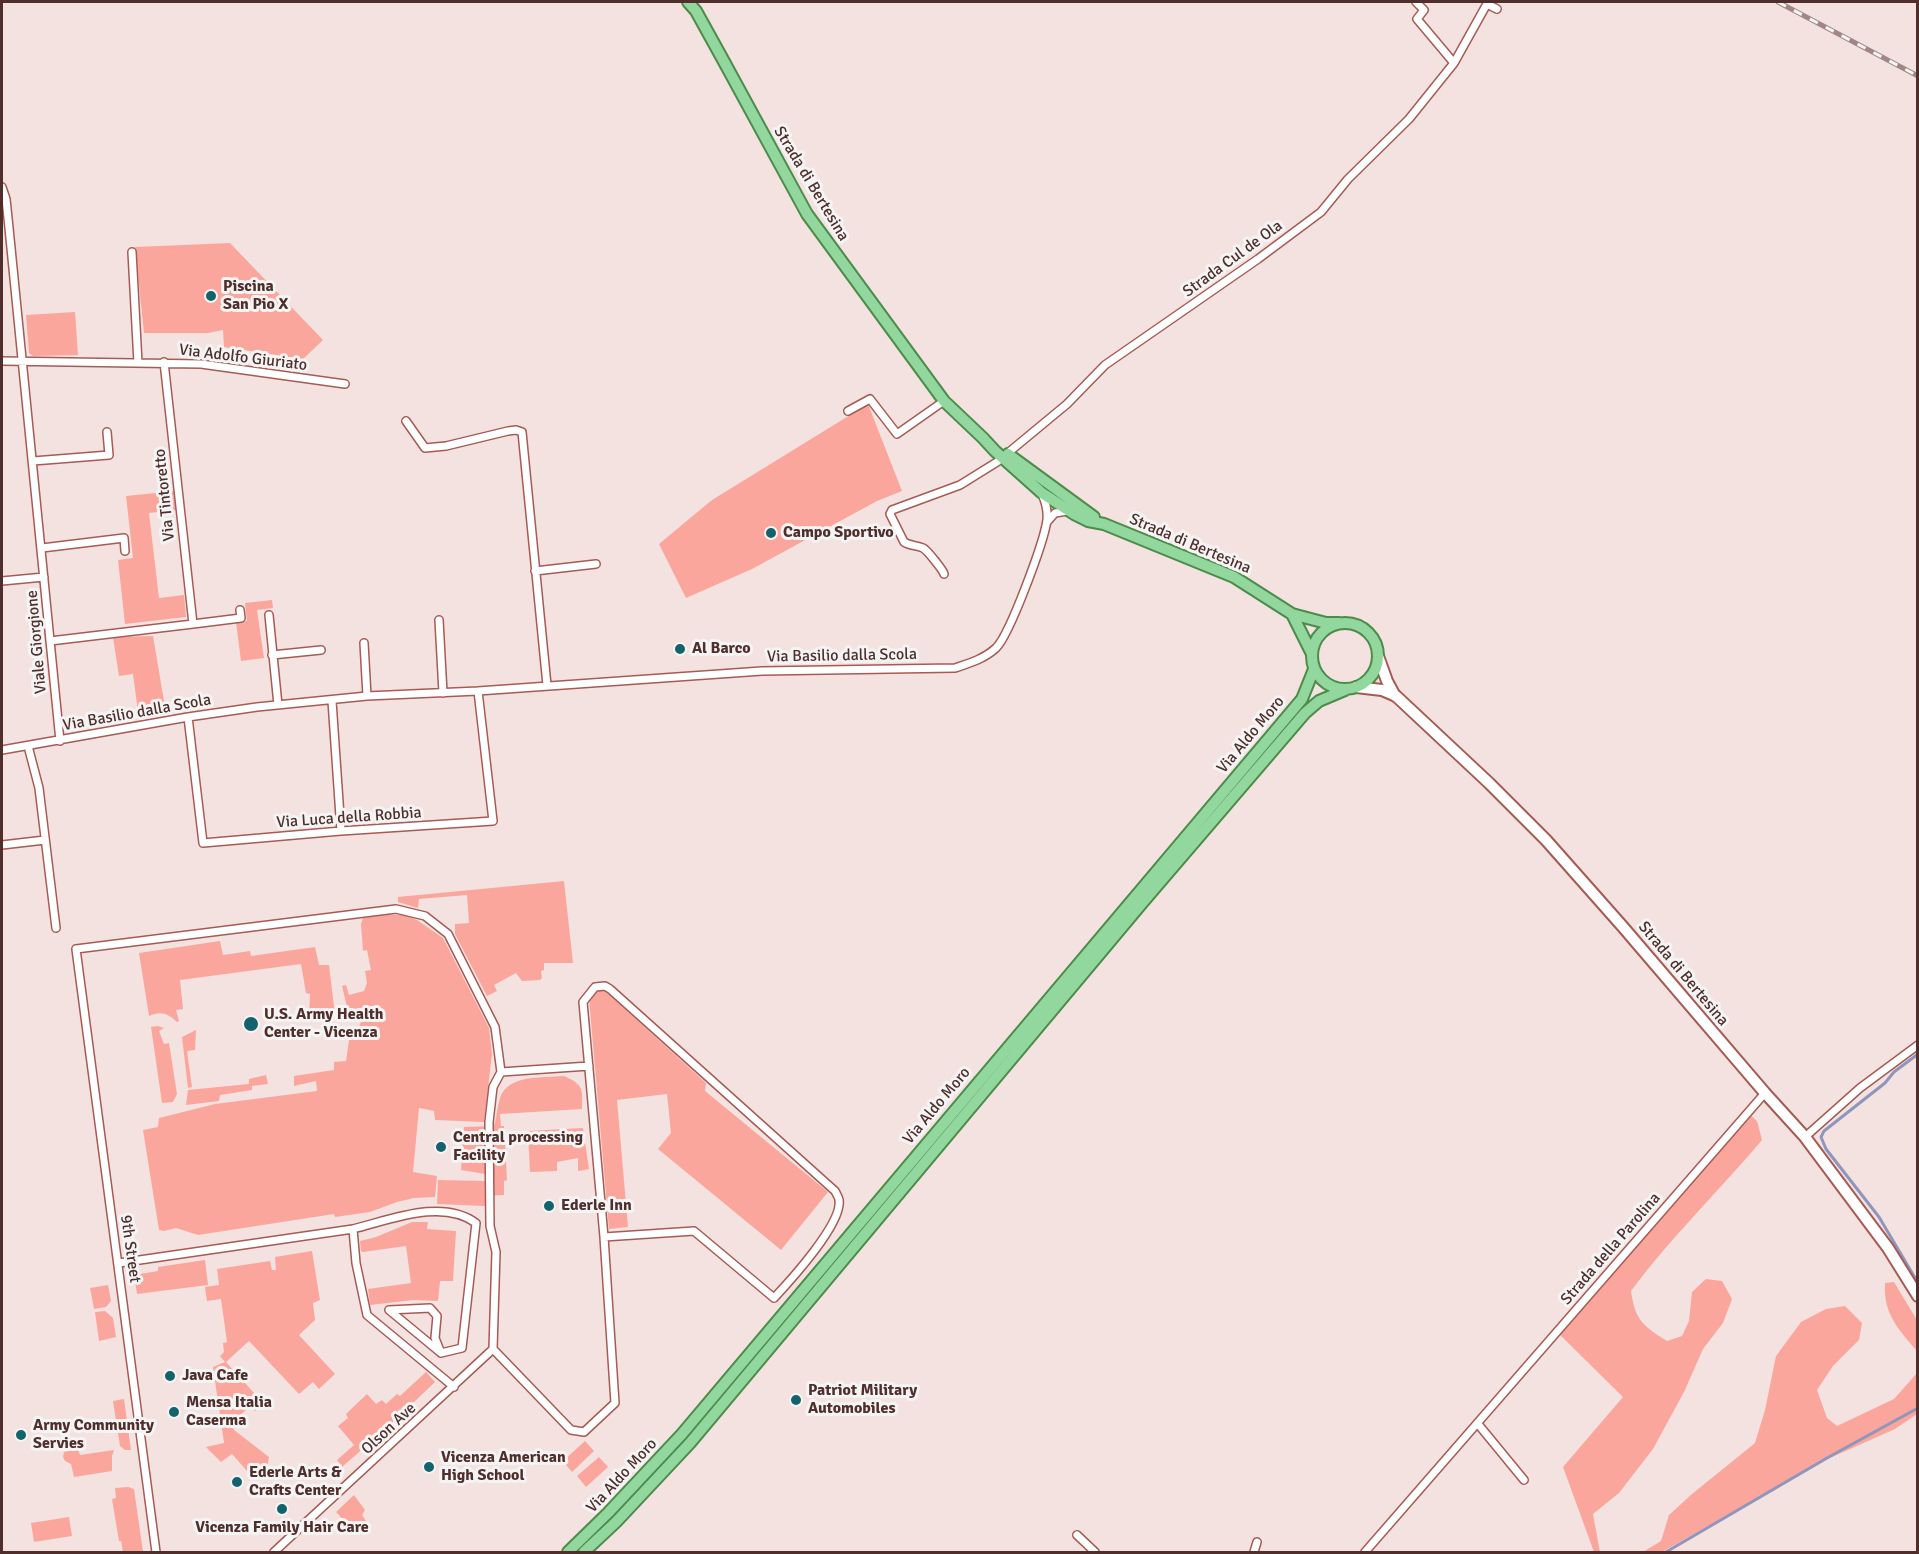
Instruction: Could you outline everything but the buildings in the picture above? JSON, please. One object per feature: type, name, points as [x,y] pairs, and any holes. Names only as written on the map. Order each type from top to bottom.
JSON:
[{"type":"main road","name":"Strada di Bertesina","points":[[688,2],[696,11],[807,214],[944,401],[1005,456],[1104,524]]},
{"type":"main road","name":"Strada di Bertesina","points":[[1005,456],[1051,504],[1234,577],[1292,614],[1326,623],[1352,623],[1369,633],[1376,644],[1378,656]]},
{"type":"main road","points":[[1292,614],[1311,652],[1314,669],[1323,682],[1344,690]]},
{"type":"main road","points":[[1311,652],[1320,633],[1329,626],[1339,623]]},
{"type":"main road","points":[[1356,687],[1370,678],[1378,656]]},
{"type":"main road","name":"Via Aldo Moro","points":[[568,1552],[682,1434],[1302,699],[1314,669]]},
{"type":"main road","name":"Strada di Bertesina","points":[[1344,690],[1356,687]]},
{"type":"main road","name":"Via Aldo Moro","points":[[584,1552],[616,1522],[690,1443],[1143,902],[1305,713],[1318,701],[1344,690]]},
{"type":"street","points":[[1416,2],[1424,10],[1417,19],[1454,63]]},
{"type":"street","name":"Strada Cul de Ola","points":[[1005,456],[1067,404],[1105,365],[1258,259],[1321,212],[1348,179],[1409,118],[1454,63],[1487,3],[1497,9]]},
{"type":"street","name":"Viale Giorgione","points":[[2,187],[6,199],[60,741]]},
{"type":"street","points":[[132,252],[138,363]]},
{"type":"street","name":"Via Adolfo Giuriato","points":[[2,361],[201,364],[345,384]]},
{"type":"street","name":"Via Tintoretto","points":[[164,362],[193,624]]},
{"type":"street","points":[[848,411],[870,399],[897,434],[944,401]]},
{"type":"street","points":[[406,421],[425,448],[446,446],[508,431],[522,432],[547,685]]},
{"type":"street","points":[[33,462],[109,454],[107,432]]},
{"type":"street","points":[[944,574],[941,567],[923,548],[907,545],[904,542],[890,514],[892,510],[974,478],[1005,456]]},
{"type":"street","points":[[1051,504],[1060,500],[1074,509],[1083,510]]},
{"type":"street","name":"Via Basilio dalla Scola","points":[[2,750],[188,717],[367,696],[478,691],[762,671],[955,668],[978,661],[996,648],[1008,630],[1031,570],[1051,504]]},
{"type":"street","points":[[1047,522],[1055,513],[1068,511]]},
{"type":"street","points":[[42,548],[124,538],[125,552]]},
{"type":"street","points":[[535,571],[596,564]]},
{"type":"street","name":"Viale Giorgione","points":[[2,581],[44,577]]},
{"type":"street","points":[[50,641],[241,618],[240,610]]},
{"type":"street","points":[[268,615],[278,705]]},
{"type":"street","points":[[439,620],[443,693]]},
{"type":"street","points":[[364,643],[367,696]]},
{"type":"street","points":[[272,655],[321,650]]},
{"type":"street","name":"Strada di Bertesina","points":[[1378,656],[1387,681],[1396,696],[1546,840],[1805,1137],[1888,1248],[1917,1296]]},
{"type":"street","name":"Strada di Bertesina","points":[[1356,687],[1382,690],[1396,696]]},
{"type":"street","name":"Via Luca della Robbia","points":[[188,717],[203,843],[493,821],[478,691]]},
{"type":"street","points":[[332,700],[341,831]]},
{"type":"street","points":[[28,746],[39,788],[56,928]]},
{"type":"street","points":[[2,845],[45,840]]},
{"type":"street","name":"9th Street","points":[[156,1552],[76,949],[396,909],[426,916],[448,934],[495,1028],[501,1072]]},
{"type":"street","points":[[589,1066],[501,1072],[494,1087],[489,1122],[490,1226],[496,1252],[494,1349],[571,1430],[584,1432],[615,1403],[604,1237],[589,1066],[583,1002],[595,987],[605,986],[835,1191],[839,1199],[839,1206],[830,1228],[796,1276],[774,1298],[694,1231],[604,1237]]},
{"type":"street","points":[[1805,1137],[1860,1088],[1917,1045]]},
{"type":"street","name":"Strada della Parolina","points":[[1365,1552],[1765,1093]]},
{"type":"street","points":[[119,1263],[353,1229],[431,1210],[458,1214],[490,1226]]},
{"type":"street","points":[[441,1353],[462,1348],[476,1222]]},
{"type":"street","points":[[353,1229],[356,1263],[366,1315],[454,1387]]},
{"type":"street","points":[[430,1308],[437,1316],[435,1338],[441,1353],[389,1310],[430,1308]]},
{"type":"street","name":"Olson Ave","points":[[274,1552],[494,1349]]},
{"type":"street","points":[[1478,1424],[1524,1480]]},
{"type":"street","points":[[1077,1534],[1095,1552]]},
{"type":"street","points":[[1254,1552],[1257,1542]]},
{"type":"shaded area","name":"Piscina San Pio X","points":[[230,243],[323,340],[300,362],[296,358],[224,347],[223,330],[208,333],[144,333],[135,247]]},
{"type":"shaded area","points":[[75,312],[78,355],[33,356],[29,353],[26,315]]},
{"type":"shaded area","points":[[868,404],[902,491],[877,501],[752,569],[686,598],[659,544],[712,500]]},
{"type":"shaded area","points":[[175,491],[177,510],[149,513],[159,598],[184,595],[186,617],[125,624],[118,560],[133,558],[126,496]]},
{"type":"shaded area","points":[[272,600],[273,608],[257,610],[264,658],[241,661],[236,622],[247,621],[245,603]]},
{"type":"shaded area","points":[[153,636],[165,707],[138,712],[133,674],[119,676],[113,637]]},
{"type":"shaded area","points":[[564,881],[573,963],[544,963],[540,980],[522,981],[516,973],[494,985],[497,991],[487,996],[455,934],[455,924],[469,923],[467,895],[419,899],[418,908],[398,902],[398,897]]},
{"type":"shaded area","points":[[405,915],[417,920],[443,938],[489,1028],[492,1054],[484,1122],[435,1120],[434,1111],[419,1108],[413,1172],[437,1176],[435,1197],[414,1198],[370,1212],[335,1217],[334,1214],[198,1235],[176,1228],[159,1230],[143,1130],[158,1127],[159,1118],[215,1104],[317,1091],[316,1081],[294,1086],[294,1076],[334,1070],[334,1062],[346,1061],[350,1033],[356,1034],[363,1017],[347,1007],[342,986],[346,985],[349,995],[364,991],[367,983],[365,971],[371,970],[367,950],[363,951],[361,924],[363,918]]},
{"type":"shaded area","points":[[220,941],[223,955],[250,951],[251,956],[315,947],[319,965],[329,965],[335,1015],[333,1021],[324,1026],[322,1020],[309,1022],[310,994],[306,993],[301,964],[180,980],[183,1009],[176,1010],[179,1021],[164,1014],[149,1016],[139,953]]},
{"type":"shaded area","points":[[596,991],[605,991],[706,1083],[705,1091],[828,1192],[781,1250],[658,1149],[671,1133],[667,1094],[617,1100],[628,1227],[609,1229],[589,998]]},
{"type":"shaded area","points":[[151,1027],[164,1028],[159,1031],[164,1044],[169,1043],[177,1094],[173,1102],[162,1103]]},
{"type":"shaded area","points":[[196,1030],[195,1050],[187,1051],[192,1087],[188,1088],[182,1037]]},
{"type":"shaded area","points":[[266,1075],[268,1084],[252,1086],[252,1090],[220,1095],[219,1101],[186,1105],[188,1090],[249,1084],[249,1079]]},
{"type":"shaded area","points":[[564,1076],[580,1088],[582,1109],[500,1114],[501,1126],[504,1126],[507,1180],[504,1181],[504,1195],[485,1196],[485,1206],[437,1204],[438,1180],[485,1181],[485,1174],[461,1170],[464,1127],[494,1126],[500,1098],[510,1085],[527,1079]]},
{"type":"shaded area","points":[[1747,1112],[1757,1121],[1762,1140],[1662,1252],[1631,1291],[1638,1316],[1646,1326],[1667,1341],[1682,1336],[1689,1321],[1692,1292],[1706,1279],[1722,1281],[1732,1299],[1723,1323],[1703,1349],[1684,1392],[1653,1449],[1619,1493],[1593,1514],[1600,1552],[1594,1552],[1563,1467],[1623,1397],[1557,1332]]},
{"type":"shaded area","points":[[583,1128],[589,1169],[578,1171],[578,1158],[557,1162],[557,1171],[530,1172],[528,1131]]},
{"type":"shaded area","points":[[412,1222],[428,1222],[427,1229],[456,1231],[453,1281],[440,1281],[438,1301],[413,1300],[370,1305],[368,1289],[411,1283],[406,1246],[363,1252],[360,1241]]},
{"type":"shaded area","points":[[312,1251],[320,1300],[313,1303],[315,1320],[299,1335],[335,1374],[319,1389],[313,1382],[299,1394],[249,1341],[226,1362],[264,1404],[255,1411],[249,1407],[231,1424],[234,1430],[269,1457],[266,1473],[257,1463],[247,1471],[232,1454],[221,1462],[206,1447],[224,1443],[213,1367],[225,1362],[220,1356],[224,1352],[223,1343],[227,1342],[221,1299],[207,1301],[205,1287],[219,1285],[217,1269],[270,1261],[272,1270],[276,1270],[275,1257]]},
{"type":"shaded area","points":[[205,1260],[208,1285],[137,1294],[134,1275],[158,1271],[158,1267]]},
{"type":"shaded area","points":[[1894,1282],[1917,1320],[1917,1351],[1898,1328],[1886,1303],[1885,1283]]},
{"type":"shaded area","points":[[108,1285],[111,1301],[106,1307],[94,1309],[90,1288]]},
{"type":"shaded area","points":[[1845,1306],[1862,1323],[1859,1340],[1833,1366],[1817,1390],[1827,1418],[1837,1426],[1894,1399],[1917,1373],[1917,1414],[1895,1429],[1823,1461],[1662,1552],[1643,1552],[1661,1541],[1669,1515],[1755,1443],[1765,1410],[1776,1356],[1801,1322],[1826,1309]]},
{"type":"shaded area","points":[[105,1311],[113,1318],[116,1337],[99,1341],[95,1312]]},
{"type":"shaded area","points":[[426,1372],[435,1382],[342,1467],[337,1460],[354,1445],[338,1426],[348,1418],[346,1414],[367,1394],[376,1404],[382,1400],[386,1404],[397,1394],[400,1396]]},
{"type":"shaded area","points":[[124,1399],[131,1450],[125,1450],[120,1446],[113,1401]]},
{"type":"shaded area","points":[[585,1441],[594,1451],[572,1472],[563,1461]]},
{"type":"shaded area","points":[[78,1449],[80,1455],[114,1450],[112,1471],[74,1477],[71,1464],[63,1457],[64,1452]]},
{"type":"shaded area","points":[[599,1457],[608,1467],[586,1487],[577,1476]]},
{"type":"shaded area","points":[[115,1488],[134,1489],[143,1552],[123,1552],[121,1541],[119,1541],[112,1499],[116,1498]]},
{"type":"shaded area","points":[[354,1495],[365,1510],[362,1515],[366,1521],[355,1533],[336,1512]]},
{"type":"shaded area","points":[[69,1517],[72,1536],[34,1542],[31,1523]]},
{"type":"waterway","points":[[1918,1054],[1824,1131],[1821,1137],[1826,1149],[1879,1217],[1918,1283]]},
{"type":"waterway","points":[[1666,1552],[1918,1408]]},
{"type":"railway","points":[[1778,2],[1918,76]]},
{"type":"place","name":"Piscina San Pio X","points":[[211,296]]},
{"type":"place","name":"Campo Sportivo","points":[[771,533]]},
{"type":"place","name":"Al Barco","points":[[680,649]]},
{"type":"place","name":"U.S. Army Health Center - Vicenza","points":[[251,1024]]},
{"type":"place","name":"Central processing Facility","points":[[441,1147]]},
{"type":"place","name":"Ederle Inn","points":[[549,1206]]},
{"type":"place","name":"Java Cafe","points":[[170,1376]]},
{"type":"place","name":"Patriot Military Automobiles","points":[[796,1400]]},
{"type":"place","name":"Mensa Italia Caserma","points":[[174,1412]]},
{"type":"place","name":"Army Community Servies","points":[[21,1435]]},
{"type":"place","name":"Vicenza American High School","points":[[429,1467]]},
{"type":"place","name":"Ederle Arts & Crafts Center","points":[[237,1482]]},
{"type":"place","name":"Vicenza Family Hair Care","points":[[282,1509]]}]
